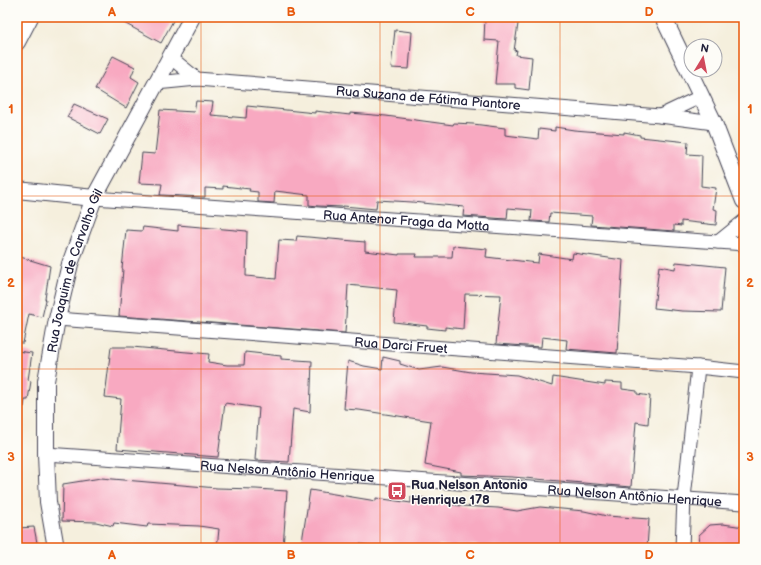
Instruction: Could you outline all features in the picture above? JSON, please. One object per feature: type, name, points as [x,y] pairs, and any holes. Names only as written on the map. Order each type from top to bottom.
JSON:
[{"type":"street","points":[[17,42],[30,17]]},
{"type":"street","name":"Rua Joaquim de Carvalho Gil","points":[[56,548],[48,502],[46,454],[46,381],[70,264],[94,198],[192,17]]},
{"type":"street","points":[[663,17],[714,123],[744,201]]},
{"type":"street","points":[[170,57],[197,79]]},
{"type":"street","name":"Rua Suzana de Fátima Piantore","points":[[156,83],[197,79],[660,116],[714,123]]},
{"type":"street","points":[[660,116],[702,96]]},
{"type":"street","points":[[17,190],[94,198]]},
{"type":"street","name":"Rua Antenor Fraga da Motta","points":[[94,198],[744,244]]},
{"type":"street","points":[[718,242],[744,221]]},
{"type":"street","name":"Rua Darci Fruet","points":[[58,319],[698,367],[744,372]]},
{"type":"street","points":[[682,548],[684,498],[698,367]]},
{"type":"street","name":"Rua Nelson Antônio Henrique","points":[[46,454],[744,503]]},
{"type":"building","points":[[113,17],[175,17],[161,43]]},
{"type":"building","points":[[485,17],[519,17],[514,51],[517,50],[516,55],[532,57],[529,90],[515,88],[515,84],[495,84],[499,41],[484,40]]},
{"type":"building","points":[[395,30],[412,32],[409,69],[391,68]]},
{"type":"building","points":[[113,56],[135,67],[131,77],[139,82],[126,108],[95,89]]},
{"type":"building","points":[[196,101],[213,102],[211,115],[246,118],[247,106],[315,113],[315,111],[350,115],[350,113],[386,116],[453,125],[454,123],[473,124],[505,128],[505,135],[538,139],[539,129],[555,131],[555,127],[624,134],[624,132],[640,135],[640,137],[688,142],[687,154],[702,155],[701,186],[716,188],[713,209],[717,210],[716,225],[681,221],[681,226],[674,225],[674,231],[591,225],[592,216],[550,213],[549,222],[531,221],[532,210],[508,208],[507,219],[463,216],[464,207],[377,200],[376,209],[343,206],[318,206],[309,205],[309,195],[275,191],[274,203],[258,202],[258,192],[249,191],[250,189],[223,186],[223,189],[205,188],[205,197],[160,195],[162,184],[139,183],[142,153],[155,154],[160,110],[194,112]]},
{"type":"building","points":[[74,104],[108,119],[100,134],[67,117]]},
{"type":"building","points":[[178,225],[247,231],[246,276],[276,279],[279,240],[296,241],[297,236],[365,242],[365,251],[399,255],[417,254],[416,257],[452,257],[453,246],[487,249],[486,257],[538,263],[539,254],[572,259],[573,253],[623,260],[617,353],[566,349],[567,340],[542,337],[541,347],[496,344],[501,295],[465,294],[463,329],[445,327],[445,330],[394,322],[397,290],[348,285],[345,333],[119,316],[126,230],[142,231],[143,227],[178,231]]},
{"type":"building","points":[[17,256],[50,266],[46,300],[42,317],[29,314],[23,343],[17,343]]},
{"type":"building","points":[[676,262],[725,267],[721,312],[682,311],[654,308],[659,266],[675,269]]},
{"type":"building","points":[[111,347],[132,347],[209,354],[208,362],[227,365],[244,365],[245,352],[281,356],[281,359],[312,361],[310,412],[293,409],[289,462],[255,460],[259,408],[225,403],[218,457],[117,449],[121,399],[105,397]]},
{"type":"building","points":[[17,351],[32,353],[28,380],[31,381],[28,400],[25,400],[24,407],[17,406]]},
{"type":"building","points":[[383,357],[400,361],[400,364],[419,370],[442,367],[471,372],[517,375],[552,386],[553,377],[605,385],[605,382],[622,383],[622,389],[637,391],[637,394],[650,396],[648,424],[636,422],[631,487],[512,477],[461,475],[461,472],[425,465],[431,421],[344,409],[348,361],[364,366],[382,369]]},
{"type":"building","points":[[101,478],[217,488],[287,491],[283,548],[217,548],[219,529],[199,526],[148,524],[147,527],[114,523],[113,526],[96,522],[62,521],[63,484]]},
{"type":"building","points":[[310,490],[376,501],[376,498],[411,503],[411,497],[426,498],[426,500],[461,506],[498,508],[517,511],[540,507],[584,511],[607,516],[649,519],[647,548],[539,548],[457,545],[457,548],[439,545],[438,548],[385,548],[360,544],[360,548],[301,548]]},
{"type":"building","points":[[723,524],[744,527],[744,548],[721,548],[722,546],[700,545],[699,535],[710,525]]},
{"type":"building","points":[[34,527],[38,548],[17,548],[17,528]]},
{"type":"place","name":"Rua Nelson Antonio Henrique 178","points":[[397,491]]}]
